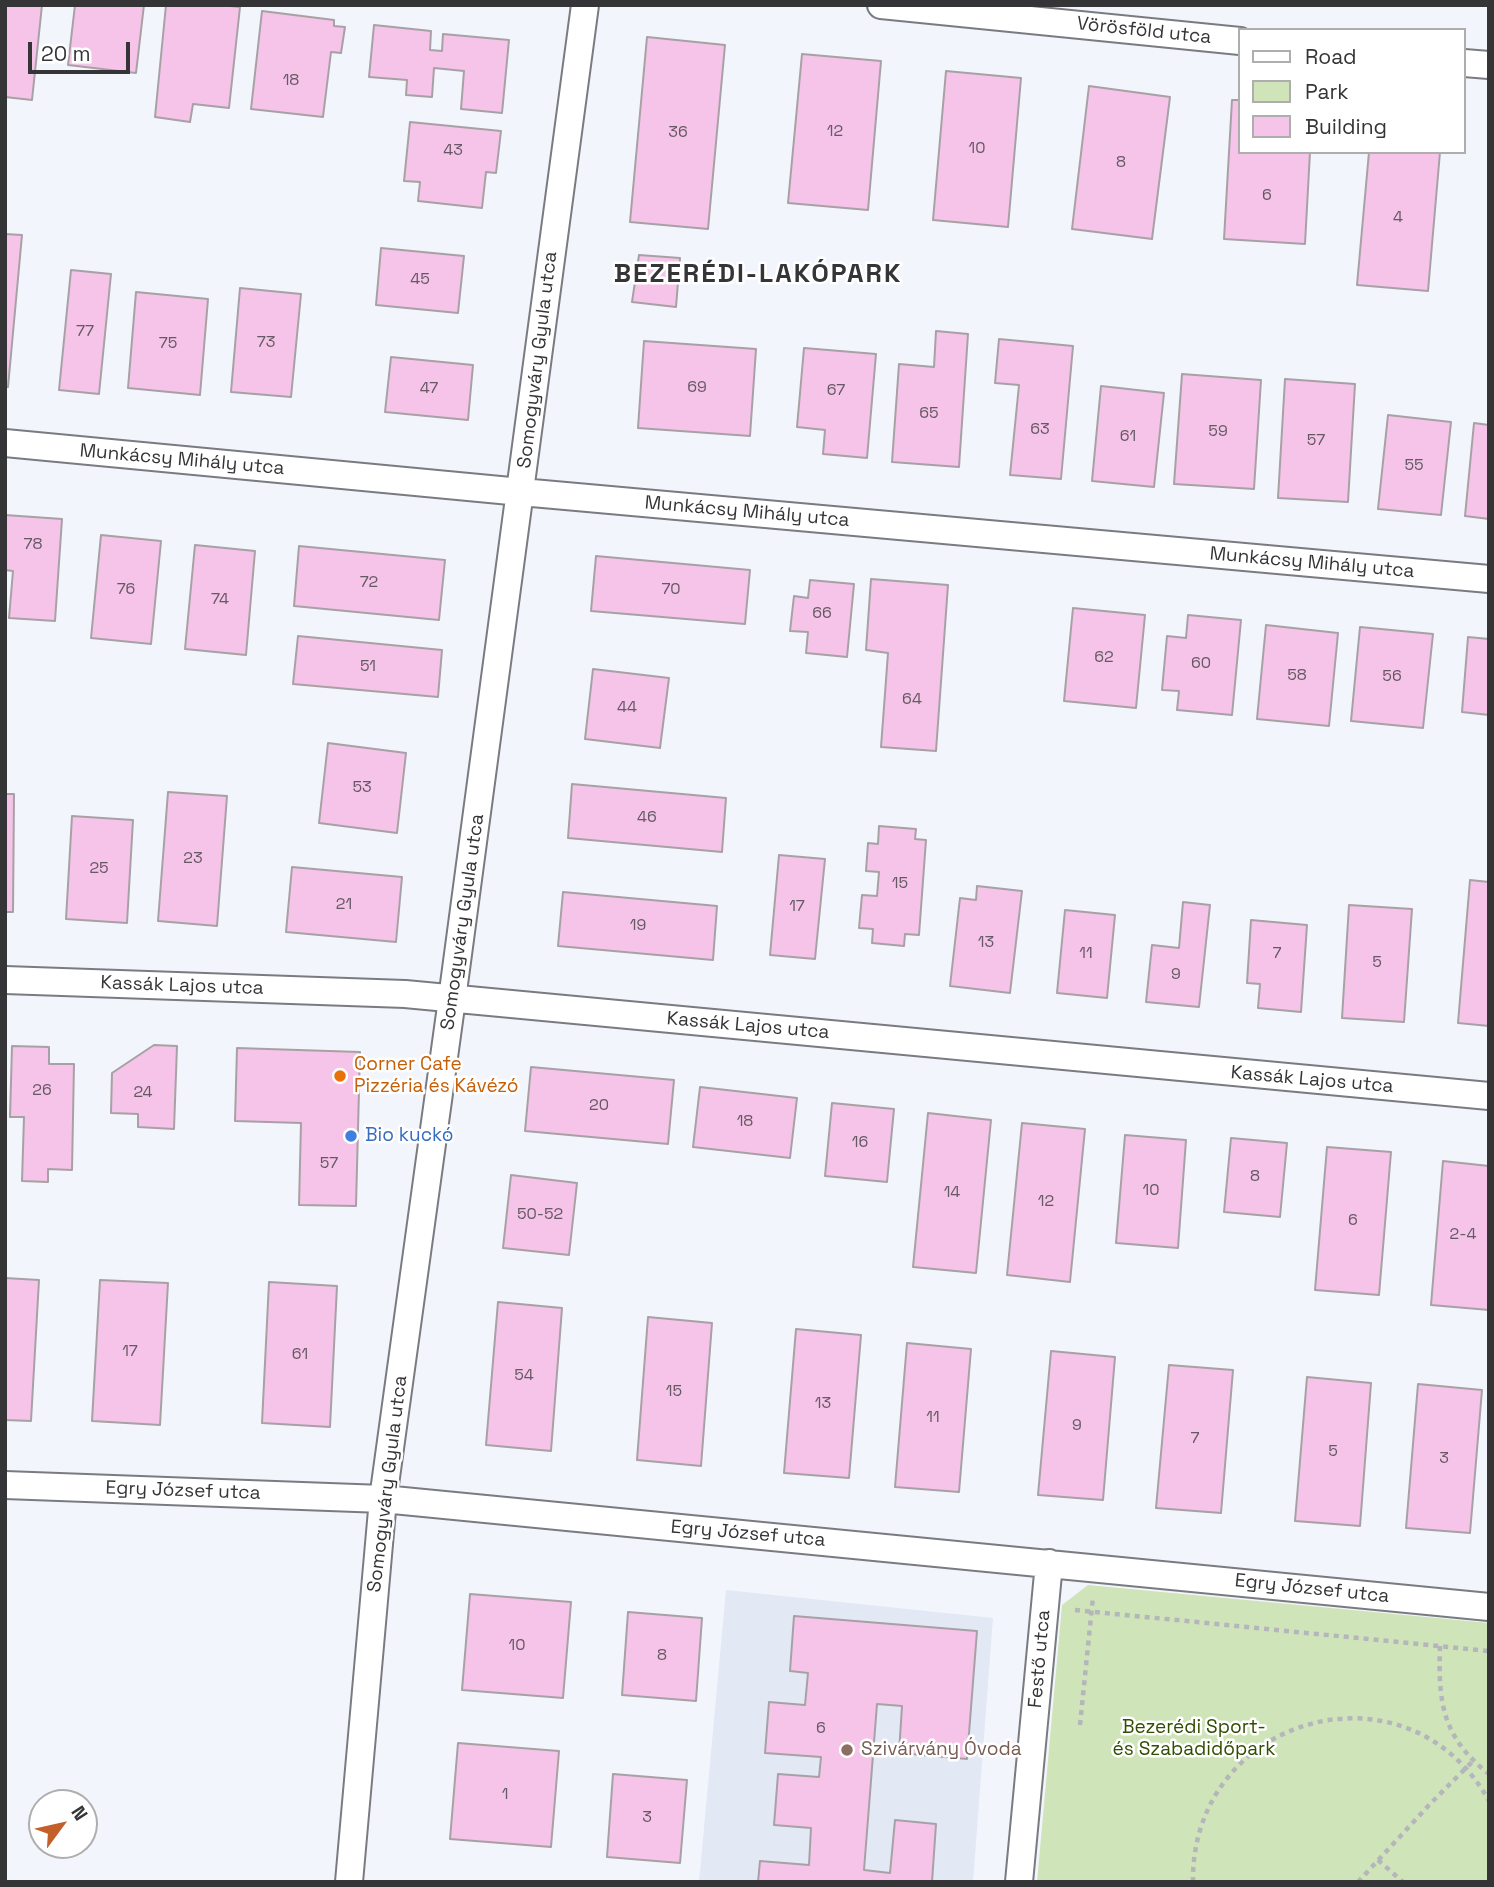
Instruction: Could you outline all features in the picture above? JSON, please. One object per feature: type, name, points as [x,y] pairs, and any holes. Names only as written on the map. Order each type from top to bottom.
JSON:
[{"type":"street","name":"Somogyváry Gyula utca","points":[[349,1882],[383,1499],[521,492],[584,5]]},
{"type":"street","name":"Vörösföld utca","points":[[881,5],[1238,41]]},
{"type":"street","points":[[1466,63],[1489,65]]},
{"type":"street","name":"Munkácsy Mihály utca","points":[[5,443],[1489,579]]},
{"type":"street","name":"Kassák Lajos utca","points":[[5,980],[405,994],[1489,1096]]},
{"type":"street","name":"Egry József utca","points":[[5,1485],[383,1499],[1489,1607]]},
{"type":"street","name":"Festő utca","points":[[1019,1882],[1049,1563]]},
{"type":"path","points":[[1080,1724],[1097,1568]]},
{"type":"path","points":[[1045,1607],[1489,1651]]},
{"type":"path","points":[[1440,1646],[1438,1679],[1445,1716],[1455,1737],[1472,1761],[1489,1774]]},
{"type":"path","points":[[1193,1882],[1192,1871],[1198,1834],[1218,1790],[1246,1757],[1262,1745],[1295,1728],[1341,1719],[1383,1721],[1398,1725],[1445,1750],[1465,1769],[1489,1801]]},
{"type":"path","points":[[1358,1882],[1472,1761]]},
{"type":"path","points":[[1378,1860],[1402,1882]]},
{"type":"shaded area","name":"Szivárvány Óvoda","points":[[726,1590],[993,1618],[973,1882],[699,1882]]},
{"type":"green space","name":"Bezerédi Sport- és Szabadidőpark","points":[[1088,1585],[1489,1623],[1489,1882],[1037,1882],[1062,1605]]},
{"type":"building","points":[[5,5],[42,5],[32,100],[5,97]]},
{"type":"building","points":[[75,5],[144,5],[136,73],[68,65]]},
{"type":"building","points":[[166,5],[240,7],[229,108],[193,104],[190,122],[155,117]]},
{"type":"building","points":[[262,11],[334,20],[334,26],[345,27],[341,53],[331,52],[323,117],[251,109]]},
{"type":"building","points":[[374,25],[431,31],[430,50],[442,51],[443,34],[509,40],[502,113],[461,109],[464,71],[434,68],[432,97],[406,95],[407,80],[369,77]]},
{"type":"building","points":[[647,37],[725,45],[708,229],[630,222]]},
{"type":"building","points":[[802,54],[881,61],[868,210],[788,203]]},
{"type":"building","points":[[946,71],[1021,78],[1008,227],[933,220]]},
{"type":"building","points":[[1089,86],[1170,97],[1152,239],[1072,229]]},
{"type":"building","points":[[1232,100],[1238,100],[1238,154],[1310,154],[1305,244],[1224,239]]},
{"type":"building","points":[[410,122],[501,131],[496,173],[486,172],[482,208],[418,201],[420,182],[404,181]]},
{"type":"building","points":[[1369,154],[1440,154],[1428,291],[1357,285]]},
{"type":"building","points":[[5,234],[22,235],[8,387],[5,387]]},
{"type":"building","points":[[381,248],[464,256],[458,313],[376,305]]},
{"type":"building","points":[[639,255],[680,258],[676,307],[632,302]]},
{"type":"building","points":[[71,270],[111,274],[99,394],[59,390]]},
{"type":"building","points":[[240,288],[301,294],[291,397],[231,392]]},
{"type":"building","points":[[136,292],[208,299],[200,395],[128,388]]},
{"type":"building","points":[[936,331],[968,334],[959,467],[892,462],[899,364],[934,367]]},
{"type":"building","points":[[999,339],[1073,346],[1061,479],[1010,475],[1019,385],[995,383]]},
{"type":"building","points":[[644,341],[756,349],[750,436],[638,428]]},
{"type":"building","points":[[804,348],[876,354],[867,458],[823,454],[825,430],[797,427]]},
{"type":"building","points":[[391,357],[473,365],[468,420],[385,412]]},
{"type":"building","points":[[1182,374],[1261,380],[1254,489],[1174,484]]},
{"type":"building","points":[[1285,379],[1355,384],[1348,502],[1278,498]]},
{"type":"building","points":[[1101,386],[1164,393],[1154,487],[1092,481]]},
{"type":"building","points":[[1388,415],[1451,422],[1441,515],[1378,509]]},
{"type":"building","points":[[1474,423],[1489,425],[1489,519],[1465,516]]},
{"type":"building","points":[[5,515],[62,519],[55,621],[9,618],[13,571],[5,570]]},
{"type":"building","points":[[101,535],[161,541],[151,644],[91,638]]},
{"type":"building","points":[[195,545],[255,551],[246,655],[185,649]]},
{"type":"building","points":[[299,546],[445,560],[439,620],[294,606]]},
{"type":"building","points":[[596,556],[750,570],[745,624],[591,611]]},
{"type":"building","points":[[871,579],[948,585],[936,751],[881,747],[888,653],[866,650]]},
{"type":"building","points":[[810,580],[854,584],[847,657],[806,653],[808,632],[790,631],[794,596],[808,598]]},
{"type":"building","points":[[1073,608],[1145,615],[1136,708],[1064,701]]},
{"type":"building","points":[[1188,615],[1241,620],[1232,715],[1177,710],[1179,691],[1162,690],[1167,636],[1186,638]]},
{"type":"building","points":[[1266,625],[1338,633],[1329,726],[1257,719]]},
{"type":"building","points":[[1360,627],[1433,634],[1423,728],[1351,721]]},
{"type":"building","points":[[298,636],[442,650],[438,697],[293,684]]},
{"type":"building","points":[[1468,637],[1489,639],[1489,715],[1462,712]]},
{"type":"building","points":[[593,669],[669,678],[660,748],[585,739]]},
{"type":"building","points":[[328,743],[406,753],[397,833],[319,823]]},
{"type":"building","points":[[572,784],[726,798],[722,852],[568,838]]},
{"type":"building","points":[[168,792],[227,796],[217,926],[158,921]]},
{"type":"building","points":[[5,794],[14,794],[13,912],[5,912]]},
{"type":"building","points":[[72,816],[133,820],[127,923],[66,919]]},
{"type":"building","points":[[879,826],[916,829],[915,839],[926,840],[919,935],[905,934],[904,946],[872,943],[873,929],[859,928],[862,895],[877,896],[879,872],[866,871],[868,843],[878,844]]},
{"type":"building","points":[[779,855],[825,859],[815,959],[770,955]]},
{"type":"building","points":[[292,867],[402,877],[396,942],[286,932]]},
{"type":"building","points":[[1470,880],[1489,882],[1489,1026],[1458,1023]]},
{"type":"building","points":[[977,886],[1022,891],[1010,993],[950,986],[960,898],[976,900]]},
{"type":"building","points":[[563,892],[717,906],[713,960],[558,946]]},
{"type":"building","points":[[1183,902],[1210,905],[1199,1007],[1146,1002],[1152,945],[1179,948]]},
{"type":"building","points":[[1349,905],[1412,909],[1404,1022],[1342,1018]]},
{"type":"building","points":[[1065,910],[1115,915],[1107,998],[1057,993]]},
{"type":"building","points":[[1251,920],[1307,925],[1301,1012],[1258,1008],[1260,984],[1247,983]]},
{"type":"building","points":[[154,1045],[177,1046],[174,1129],[138,1127],[138,1114],[111,1113],[112,1073]]},
{"type":"building","points":[[12,1046],[49,1047],[49,1064],[74,1064],[72,1170],[48,1169],[48,1182],[22,1181],[24,1117],[10,1117]]},
{"type":"building","points":[[237,1048],[360,1052],[356,1206],[299,1205],[301,1123],[235,1121]]},
{"type":"building","points":[[531,1067],[674,1080],[668,1144],[525,1131]]},
{"type":"building","points":[[700,1087],[797,1098],[790,1158],[693,1147]]},
{"type":"building","points":[[832,1103],[894,1109],[887,1182],[825,1176]]},
{"type":"building","points":[[928,1113],[991,1120],[976,1273],[913,1267]]},
{"type":"building","points":[[1022,1123],[1085,1129],[1070,1282],[1007,1275]]},
{"type":"building","points":[[1125,1135],[1186,1140],[1178,1248],[1116,1243]]},
{"type":"building","points":[[1231,1138],[1287,1143],[1280,1217],[1224,1212]]},
{"type":"building","points":[[1327,1147],[1391,1152],[1379,1295],[1315,1290]]},
{"type":"building","points":[[1443,1161],[1489,1166],[1489,1310],[1431,1305]]},
{"type":"building","points":[[511,1175],[577,1183],[569,1255],[503,1248]]},
{"type":"building","points":[[5,1278],[39,1280],[31,1421],[5,1420]]},
{"type":"building","points":[[100,1280],[168,1283],[160,1425],[92,1421]]},
{"type":"building","points":[[269,1282],[337,1286],[330,1427],[262,1423]]},
{"type":"building","points":[[498,1302],[562,1308],[551,1451],[486,1445]]},
{"type":"building","points":[[648,1317],[712,1323],[701,1466],[637,1460]]},
{"type":"building","points":[[796,1329],[861,1335],[849,1478],[784,1473]]},
{"type":"building","points":[[907,1343],[971,1349],[959,1492],[895,1487]]},
{"type":"building","points":[[1051,1351],[1115,1357],[1103,1500],[1038,1495]]},
{"type":"building","points":[[1169,1365],[1233,1370],[1221,1513],[1156,1508]]},
{"type":"building","points":[[1307,1377],[1371,1383],[1360,1526],[1295,1521]]},
{"type":"building","points":[[1418,1384],[1482,1390],[1470,1533],[1406,1528]]},
{"type":"building","points":[[470,1594],[571,1602],[563,1698],[462,1690]]},
{"type":"building","points":[[628,1612],[702,1618],[696,1701],[622,1695]]},
{"type":"building","points":[[794,1616],[977,1631],[967,1759],[899,1753],[902,1706],[877,1704],[864,1870],[890,1873],[895,1820],[936,1824],[932,1882],[758,1882],[760,1861],[809,1865],[811,1828],[774,1825],[778,1774],[819,1777],[821,1757],[765,1753],[769,1702],[805,1705],[808,1673],[790,1671]]},
{"type":"building","points":[[458,1743],[559,1751],[551,1847],[450,1839]]},
{"type":"building","points":[[613,1774],[687,1780],[680,1863],[607,1857]]},
{"type":"place","name":"Corner Cafe Pizzéria és Kávézó","points":[[340,1076]]},
{"type":"place","name":"Bio kuckó","points":[[351,1136]]},
{"type":"place","name":"Szivárvány Óvoda","points":[[847,1750]]},
{"type":"district","name":"BEZERÉDI-LAKÓPARK","points":[[758,275]]}]
